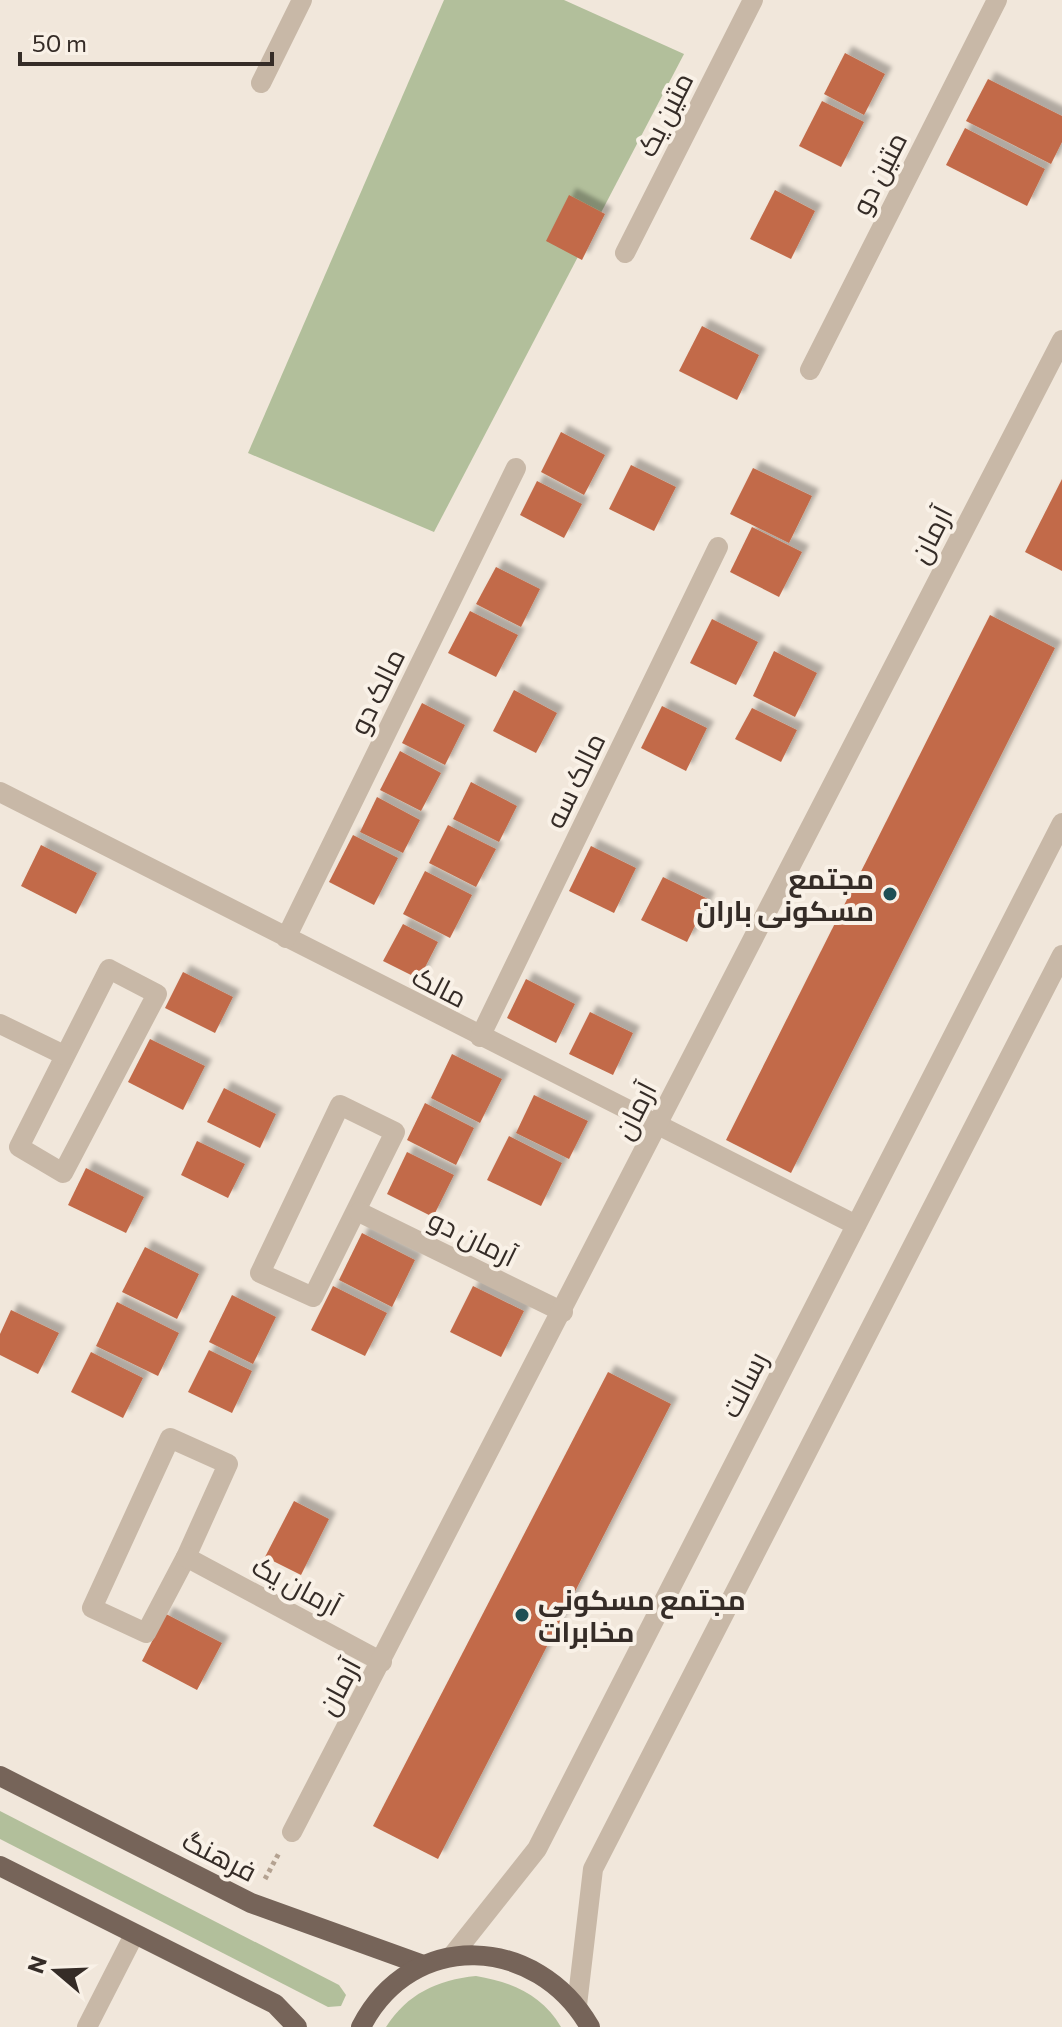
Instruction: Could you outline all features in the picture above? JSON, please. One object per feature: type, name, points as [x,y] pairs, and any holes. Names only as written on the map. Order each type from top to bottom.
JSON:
[{"type":"main road","name":"فرهنگ","points":[[0,1776],[251,1903],[423,1965]]},
{"type":"main road","points":[[0,1866],[275,2004],[297,2027]]},
{"type":"main road","points":[[361,2027],[378,2000],[423,1965],[452,1956],[507,1959],[533,1969],[557,1984],[577,2005],[590,2027]]},
{"type":"street","points":[[261,83],[302,0]]},
{"type":"street","name":"متین یک","points":[[625,253],[753,0]]},
{"type":"street","name":"متین دو","points":[[810,370],[997,0]]},
{"type":"street","name":"آرمان","points":[[292,1832],[1062,340]]},
{"type":"street","name":"مالک دو","points":[[286,938],[516,468]]},
{"type":"street","name":"مالک سه","points":[[480,1037],[718,547]]},
{"type":"street","name":"مالک","points":[[0,792],[856,1225]]},
{"type":"street","name":"رسالت","points":[[452,1956],[537,1849],[1062,823]]},
{"type":"street","points":[[577,2005],[593,1869],[1062,955]]},
{"type":"street","points":[[109,969],[157,994],[63,1173],[19,1147],[64,1055],[109,969]]},
{"type":"street","points":[[0,1024],[64,1055]]},
{"type":"street","points":[[340,1105],[395,1132],[359,1212],[313,1297],[260,1273],[340,1105]]},
{"type":"street","name":"آرمان دو","points":[[359,1212],[563,1312]]},
{"type":"street","points":[[170,1438],[228,1464],[186,1557],[146,1633],[92,1608],[170,1438]]},
{"type":"street","name":"آرمان یک","points":[[186,1557],[382,1662]]},
{"type":"street","points":[[87,2027],[134,1935]]},
{"type":"path","points":[[251,1903],[292,1832]]},
{"type":"green space","points":[[444,0],[564,0],[684,54],[434,532],[248,453]]},
{"type":"green space","points":[[0,1811],[339,1985],[346,1995],[341,2006],[328,2007],[0,1839]]},
{"type":"green space","points":[[476,1976],[514,1986],[535,1998],[561,2027],[386,2027],[413,1997],[448,1981]]},
{"type":"building","points":[[845,53],[885,74],[864,115],[824,94]]},
{"type":"building","points":[[988,79],[1062,116],[1062,142],[1051,164],[966,121]]},
{"type":"building","points":[[822,101],[864,122],[841,167],[799,146]]},
{"type":"building","points":[[965,128],[1045,169],[1027,206],[946,165]]},
{"type":"building","points":[[775,190],[815,211],[791,259],[750,239]]},
{"type":"building","points":[[569,195],[605,214],[582,260],[546,241]]},
{"type":"building","points":[[702,326],[759,355],[737,400],[679,371]]},
{"type":"building","points":[[561,432],[605,455],[584,495],[541,472]]},
{"type":"building","points":[[631,465],[676,487],[654,531],[609,509]]},
{"type":"building","points":[[753,468],[812,496],[789,543],[730,514]]},
{"type":"building","points":[[1062,479],[1062,571],[1025,552]]},
{"type":"building","points":[[537,481],[582,504],[564,538],[520,515]]},
{"type":"building","points":[[752,527],[802,552],[779,597],[730,572]]},
{"type":"building","points":[[496,567],[540,589],[521,627],[476,604]]},
{"type":"building","points":[[470,611],[518,635],[496,677],[448,653]]},
{"type":"building","name":"مجتمع مسکونی باران","points":[[990,615],[1055,648],[791,1173],[726,1140]]},
{"type":"building","points":[[712,619],[758,642],[736,685],[690,663]]},
{"type":"building","points":[[774,651],[817,673],[795,717],[753,696]]},
{"type":"building","points":[[514,690],[557,713],[536,753],[493,731]]},
{"type":"building","points":[[422,703],[465,725],[445,765],[402,743]]},
{"type":"building","points":[[662,706],[707,728],[686,771],[641,748]]},
{"type":"building","points":[[752,708],[797,730],[781,762],[735,739]]},
{"type":"building","points":[[400,751],[441,773],[421,811],[380,790]]},
{"type":"building","points":[[471,782],[517,806],[499,842],[453,819]]},
{"type":"building","points":[[377,797],[420,820],[403,853],[360,832]]},
{"type":"building","points":[[448,825],[496,849],[476,887],[429,863]]},
{"type":"building","points":[[353,835],[398,858],[374,905],[329,882]]},
{"type":"building","points":[[41,845],[97,873],[76,914],[21,886]]},
{"type":"building","points":[[591,846],[636,868],[614,913],[569,891]]},
{"type":"building","points":[[425,871],[472,895],[450,938],[403,914]]},
{"type":"building","points":[[663,877],[708,899],[687,942],[641,920]]},
{"type":"building","points":[[403,924],[438,942],[419,979],[383,961]]},
{"type":"building","points":[[183,972],[233,997],[215,1033],[165,1008]]},
{"type":"building","points":[[526,979],[575,1004],[556,1043],[507,1018]]},
{"type":"building","points":[[590,1012],[633,1033],[613,1075],[569,1054]]},
{"type":"building","points":[[150,1039],[205,1066],[183,1110],[128,1082]]},
{"type":"building","points":[[452,1054],[502,1079],[480,1123],[431,1098]]},
{"type":"building","points":[[224,1088],[276,1114],[260,1148],[207,1122]]},
{"type":"building","points":[[534,1095],[588,1121],[569,1159],[516,1133]]},
{"type":"building","points":[[425,1103],[474,1128],[456,1165],[407,1140]]},
{"type":"building","points":[[509,1136],[562,1163],[541,1206],[487,1180]]},
{"type":"building","points":[[197,1141],[245,1164],[228,1198],[181,1175]]},
{"type":"building","points":[[407,1152],[454,1175],[433,1217],[387,1194]]},
{"type":"building","points":[[86,1168],[144,1197],[126,1233],[68,1205]]},
{"type":"building","points":[[362,1233],[415,1260],[392,1307],[339,1280]]},
{"type":"building","points":[[145,1247],[199,1274],[177,1319],[122,1292]]},
{"type":"building","points":[[333,1286],[387,1313],[365,1356],[311,1330]]},
{"type":"building","points":[[473,1286],[524,1311],[501,1357],[450,1332]]},
{"type":"building","points":[[232,1295],[276,1317],[253,1364],[209,1342]]},
{"type":"building","points":[[117,1302],[179,1333],[158,1376],[96,1346]]},
{"type":"building","points":[[11,1310],[59,1333],[38,1374],[0,1355],[0,1334]]},
{"type":"building","points":[[209,1350],[252,1371],[232,1413],[188,1392]]},
{"type":"building","points":[[91,1352],[143,1378],[123,1418],[71,1392]]},
{"type":"building","name":"مجتمع مسکونی مخابرات","points":[[608,1372],[671,1404],[438,1859],[373,1826]]},
{"type":"building","points":[[294,1501],[329,1519],[301,1575],[265,1557]]},
{"type":"building","points":[[166,1614],[222,1643],[197,1690],[142,1661]]},
{"type":"place","name":"مجتمع مسکونی باران","points":[[890,894]]},
{"type":"place","name":"مجتمع مسکونی مخابرات","points":[[522,1615]]}]
